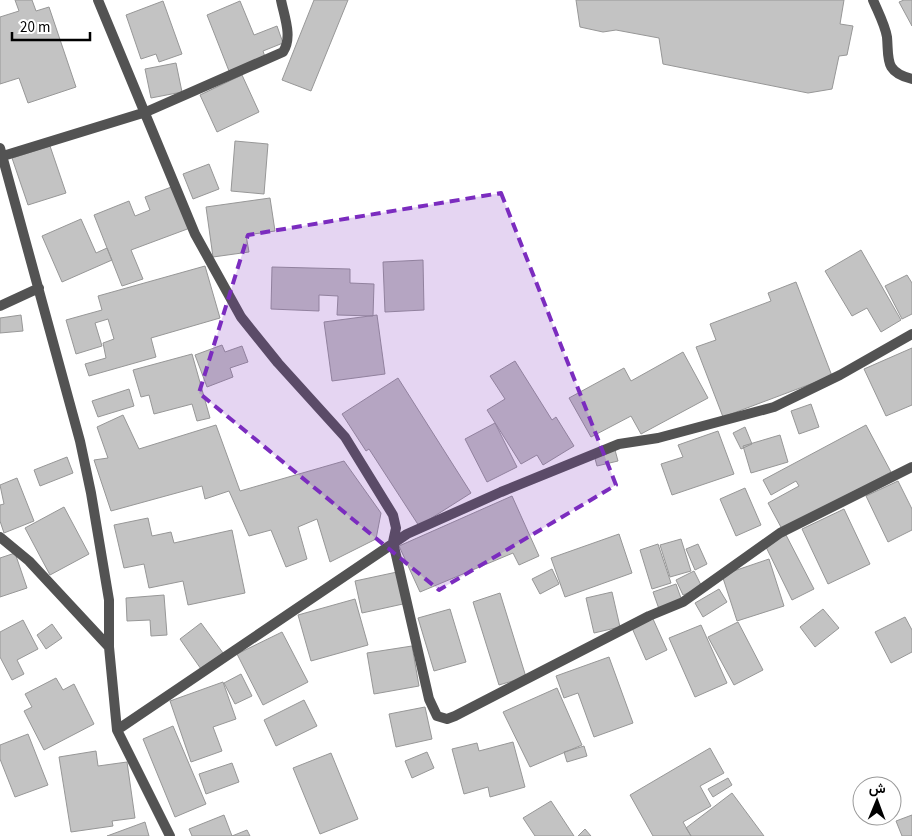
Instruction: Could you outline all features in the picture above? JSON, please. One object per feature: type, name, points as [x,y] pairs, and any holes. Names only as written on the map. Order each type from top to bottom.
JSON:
[{"type":"street","points":[[98,0],[196,234],[241,317],[278,363],[345,437],[393,515],[396,528],[393,542],[429,700],[437,716],[447,719],[649,616],[683,602],[780,533],[912,467]]},
{"type":"street","points":[[170,836],[117,730],[109,647],[109,600],[91,493],[80,441],[1,152],[146,112],[283,52],[287,46],[288,36],[281,0]]},
{"type":"street","points":[[873,0],[887,36],[887,60],[896,73],[912,79]]},
{"type":"street","points":[[0,306],[39,288]]},
{"type":"street","points":[[117,730],[407,534],[501,492],[619,444],[658,438],[774,407],[840,375],[912,334]]},
{"type":"street","points":[[0,537],[29,561],[109,647]]},
{"type":"highlighted area","points":[[501,193],[616,485],[439,590],[199,393],[248,235]]},
{"type":"building","points":[[15,0],[32,0],[36,11],[49,7],[76,87],[28,103],[19,78],[0,84],[0,17],[19,11]]},
{"type":"building","points":[[314,0],[348,0],[311,91],[282,80]]},
{"type":"building","points":[[576,0],[844,0],[840,24],[853,26],[847,55],[839,56],[832,89],[808,93],[663,64],[659,38],[616,30],[603,32],[580,27]]},
{"type":"building","points":[[912,0],[912,26],[899,2]]},
{"type":"building","points":[[163,1],[182,54],[159,62],[156,54],[141,59],[126,15]]},
{"type":"building","points":[[240,1],[254,35],[277,26],[283,43],[263,51],[265,57],[229,71],[207,15]]},
{"type":"building","points":[[176,63],[182,92],[151,98],[145,69]]},
{"type":"building","points":[[242,75],[259,112],[217,132],[200,95]]},
{"type":"building","points":[[235,141],[268,144],[264,194],[231,191]]},
{"type":"building","points":[[50,146],[66,193],[28,205],[12,158]]},
{"type":"building","points":[[209,164],[219,189],[193,199],[183,174]]},
{"type":"building","points":[[174,186],[190,228],[131,250],[143,279],[122,286],[94,215],[129,201],[135,216],[150,210],[145,197]]},
{"type":"building","points":[[270,198],[275,231],[246,235],[249,252],[213,257],[206,207]]},
{"type":"building","points":[[81,219],[96,253],[107,248],[112,260],[62,282],[42,236]]},
{"type":"building","points":[[861,250],[901,320],[881,332],[867,308],[852,316],[825,271]]},
{"type":"building","points":[[423,260],[424,310],[385,312],[383,262]]},
{"type":"building","points":[[205,266],[220,318],[151,338],[156,357],[89,376],[85,364],[106,358],[103,343],[114,339],[108,319],[95,323],[102,346],[76,354],[66,320],[102,310],[98,296]]},
{"type":"building","points":[[272,267],[350,269],[350,283],[374,284],[373,316],[337,315],[338,296],[319,295],[319,311],[271,309]]},
{"type":"building","points":[[907,275],[912,283],[912,314],[902,319],[885,286]]},
{"type":"building","points":[[796,282],[832,376],[723,417],[696,347],[716,340],[710,324],[771,301],[768,293]]},
{"type":"building","points":[[21,315],[23,331],[0,333],[0,318]]},
{"type":"building","points":[[377,315],[385,374],[332,381],[324,322]]},
{"type":"building","points":[[222,345],[225,352],[242,346],[248,362],[230,368],[233,377],[207,387],[195,355]]},
{"type":"building","points":[[912,348],[912,405],[886,416],[864,369]]},
{"type":"building","points":[[683,352],[708,398],[641,434],[631,416],[591,437],[569,398],[624,368],[631,381]]},
{"type":"building","points":[[192,354],[210,418],[197,421],[192,404],[154,414],[149,395],[141,397],[133,370]]},
{"type":"building","points":[[515,361],[552,420],[556,417],[574,446],[543,465],[537,455],[521,464],[487,410],[505,399],[490,376]]},
{"type":"building","points":[[398,378],[471,493],[419,526],[369,449],[366,451],[342,414]]},
{"type":"building","points":[[129,389],[134,406],[98,417],[92,401]]},
{"type":"building","points":[[811,404],[819,427],[799,434],[791,411]]},
{"type":"building","points":[[123,415],[139,449],[216,425],[240,491],[344,461],[381,513],[376,539],[330,562],[317,519],[298,527],[307,559],[286,567],[271,530],[249,536],[229,491],[205,499],[202,486],[111,511],[94,460],[108,458],[97,427]]},
{"type":"building","points":[[495,423],[517,467],[487,482],[465,439]]},
{"type":"building","points":[[866,425],[891,472],[782,529],[768,503],[799,486],[796,481],[771,495],[763,480]]},
{"type":"building","points":[[745,427],[752,444],[741,449],[733,433]]},
{"type":"building","points":[[718,431],[734,474],[672,495],[661,464],[683,457],[678,445]]},
{"type":"building","points":[[780,435],[788,462],[751,473],[743,446]]},
{"type":"building","points":[[615,450],[618,461],[597,466],[594,455]]},
{"type":"building","points":[[67,457],[73,473],[40,486],[34,470]]},
{"type":"building","points":[[17,478],[34,521],[4,533],[0,521],[0,505],[4,504],[0,485]]},
{"type":"building","points":[[898,481],[912,509],[912,530],[888,542],[866,496]]},
{"type":"building","points":[[745,488],[761,525],[736,536],[720,499]]},
{"type":"building","points":[[512,496],[539,556],[519,565],[513,553],[420,592],[399,546]]},
{"type":"building","points":[[64,507],[89,554],[50,575],[25,528]]},
{"type":"building","points":[[844,509],[870,564],[828,584],[802,529]]},
{"type":"building","points":[[148,518],[152,536],[171,532],[174,543],[232,530],[245,593],[188,605],[183,581],[149,588],[144,564],[124,568],[114,525]]},
{"type":"building","points":[[619,534],[632,573],[565,597],[551,558]]},
{"type":"building","points":[[786,535],[814,589],[792,600],[765,545]]},
{"type":"building","points":[[681,539],[691,571],[670,577],[660,545]]},
{"type":"building","points":[[658,544],[671,583],[652,589],[640,550]]},
{"type":"building","points":[[698,544],[707,564],[695,570],[686,549]]},
{"type":"building","points":[[15,553],[27,588],[0,597],[0,558]]},
{"type":"building","points":[[769,559],[784,606],[737,621],[722,575]]},
{"type":"building","points":[[552,569],[559,584],[540,594],[532,579]]},
{"type":"building","points":[[694,571],[702,587],[683,595],[676,580]]},
{"type":"building","points":[[397,572],[403,604],[362,613],[355,581]]},
{"type":"building","points":[[676,584],[682,601],[659,609],[653,592]]},
{"type":"building","points":[[719,589],[727,602],[703,617],[695,603]]},
{"type":"building","points":[[612,592],[620,627],[594,633],[586,598]]},
{"type":"building","points":[[500,593],[526,677],[499,685],[473,602]]},
{"type":"building","points":[[164,595],[167,635],[151,636],[150,620],[127,621],[126,598]]},
{"type":"building","points":[[355,599],[368,645],[311,661],[298,615]]},
{"type":"building","points":[[450,609],[466,662],[434,671],[418,618]]},
{"type":"building","points":[[823,609],[839,628],[815,647],[800,627]]},
{"type":"building","points":[[905,617],[912,630],[912,652],[891,663],[875,632]]},
{"type":"building","points":[[653,619],[667,650],[646,660],[632,628]]},
{"type":"building","points":[[23,620],[38,649],[17,660],[24,674],[12,680],[0,657],[0,632]]},
{"type":"building","points":[[738,622],[763,670],[734,685],[708,637]]},
{"type":"building","points":[[201,623],[223,653],[201,669],[180,639]]},
{"type":"building","points":[[52,624],[62,638],[46,649],[37,635]]},
{"type":"building","points":[[701,625],[727,683],[695,697],[669,638]]},
{"type":"building","points":[[282,632],[308,682],[263,705],[237,654]]},
{"type":"building","points":[[412,646],[419,686],[374,694],[367,653]]},
{"type":"building","points":[[609,657],[633,723],[594,737],[578,693],[564,698],[556,676]]},
{"type":"building","points":[[241,674],[252,696],[235,704],[224,683]]},
{"type":"building","points":[[56,678],[63,690],[74,684],[94,724],[44,750],[24,711],[32,707],[25,694]]},
{"type":"building","points":[[223,682],[236,719],[213,727],[222,751],[191,762],[170,701]]},
{"type":"building","points":[[557,688],[582,745],[530,767],[503,712]]},
{"type":"building","points":[[304,700],[317,726],[276,746],[264,720]]},
{"type":"building","points":[[425,707],[432,739],[396,747],[389,714]]},
{"type":"building","points":[[173,726],[206,804],[175,817],[143,739]]},
{"type":"building","points":[[28,734],[48,785],[15,797],[0,759],[0,745]]},
{"type":"building","points":[[513,742],[525,787],[490,797],[488,787],[464,794],[452,749],[477,743],[479,751]]},
{"type":"building","points":[[584,746],[587,756],[567,762],[564,752]]},
{"type":"building","points":[[710,748],[724,773],[700,786],[711,806],[683,822],[691,836],[653,836],[630,795]]},
{"type":"building","points":[[96,751],[98,766],[127,762],[135,818],[112,821],[113,826],[71,832],[59,757]]},
{"type":"building","points":[[427,752],[434,768],[412,778],[405,761]]},
{"type":"building","points":[[331,753],[358,819],[320,834],[293,768]]},
{"type":"building","points":[[232,763],[239,782],[206,794],[199,774]]},
{"type":"building","points":[[728,778],[732,785],[713,797],[708,789]]},
{"type":"building","points":[[732,793],[764,836],[691,836],[686,828]]},
{"type":"building","points":[[551,801],[574,836],[535,836],[523,818]]},
{"type":"building","points":[[224,815],[232,836],[192,836],[189,829]]},
{"type":"building","points":[[912,815],[912,836],[902,836],[898,826],[902,826],[902,819]]},
{"type":"building","points":[[145,822],[149,836],[107,836]]},
{"type":"building","points":[[585,829],[591,836],[578,836]]},
{"type":"building","points":[[247,830],[250,836],[232,836]]}]
